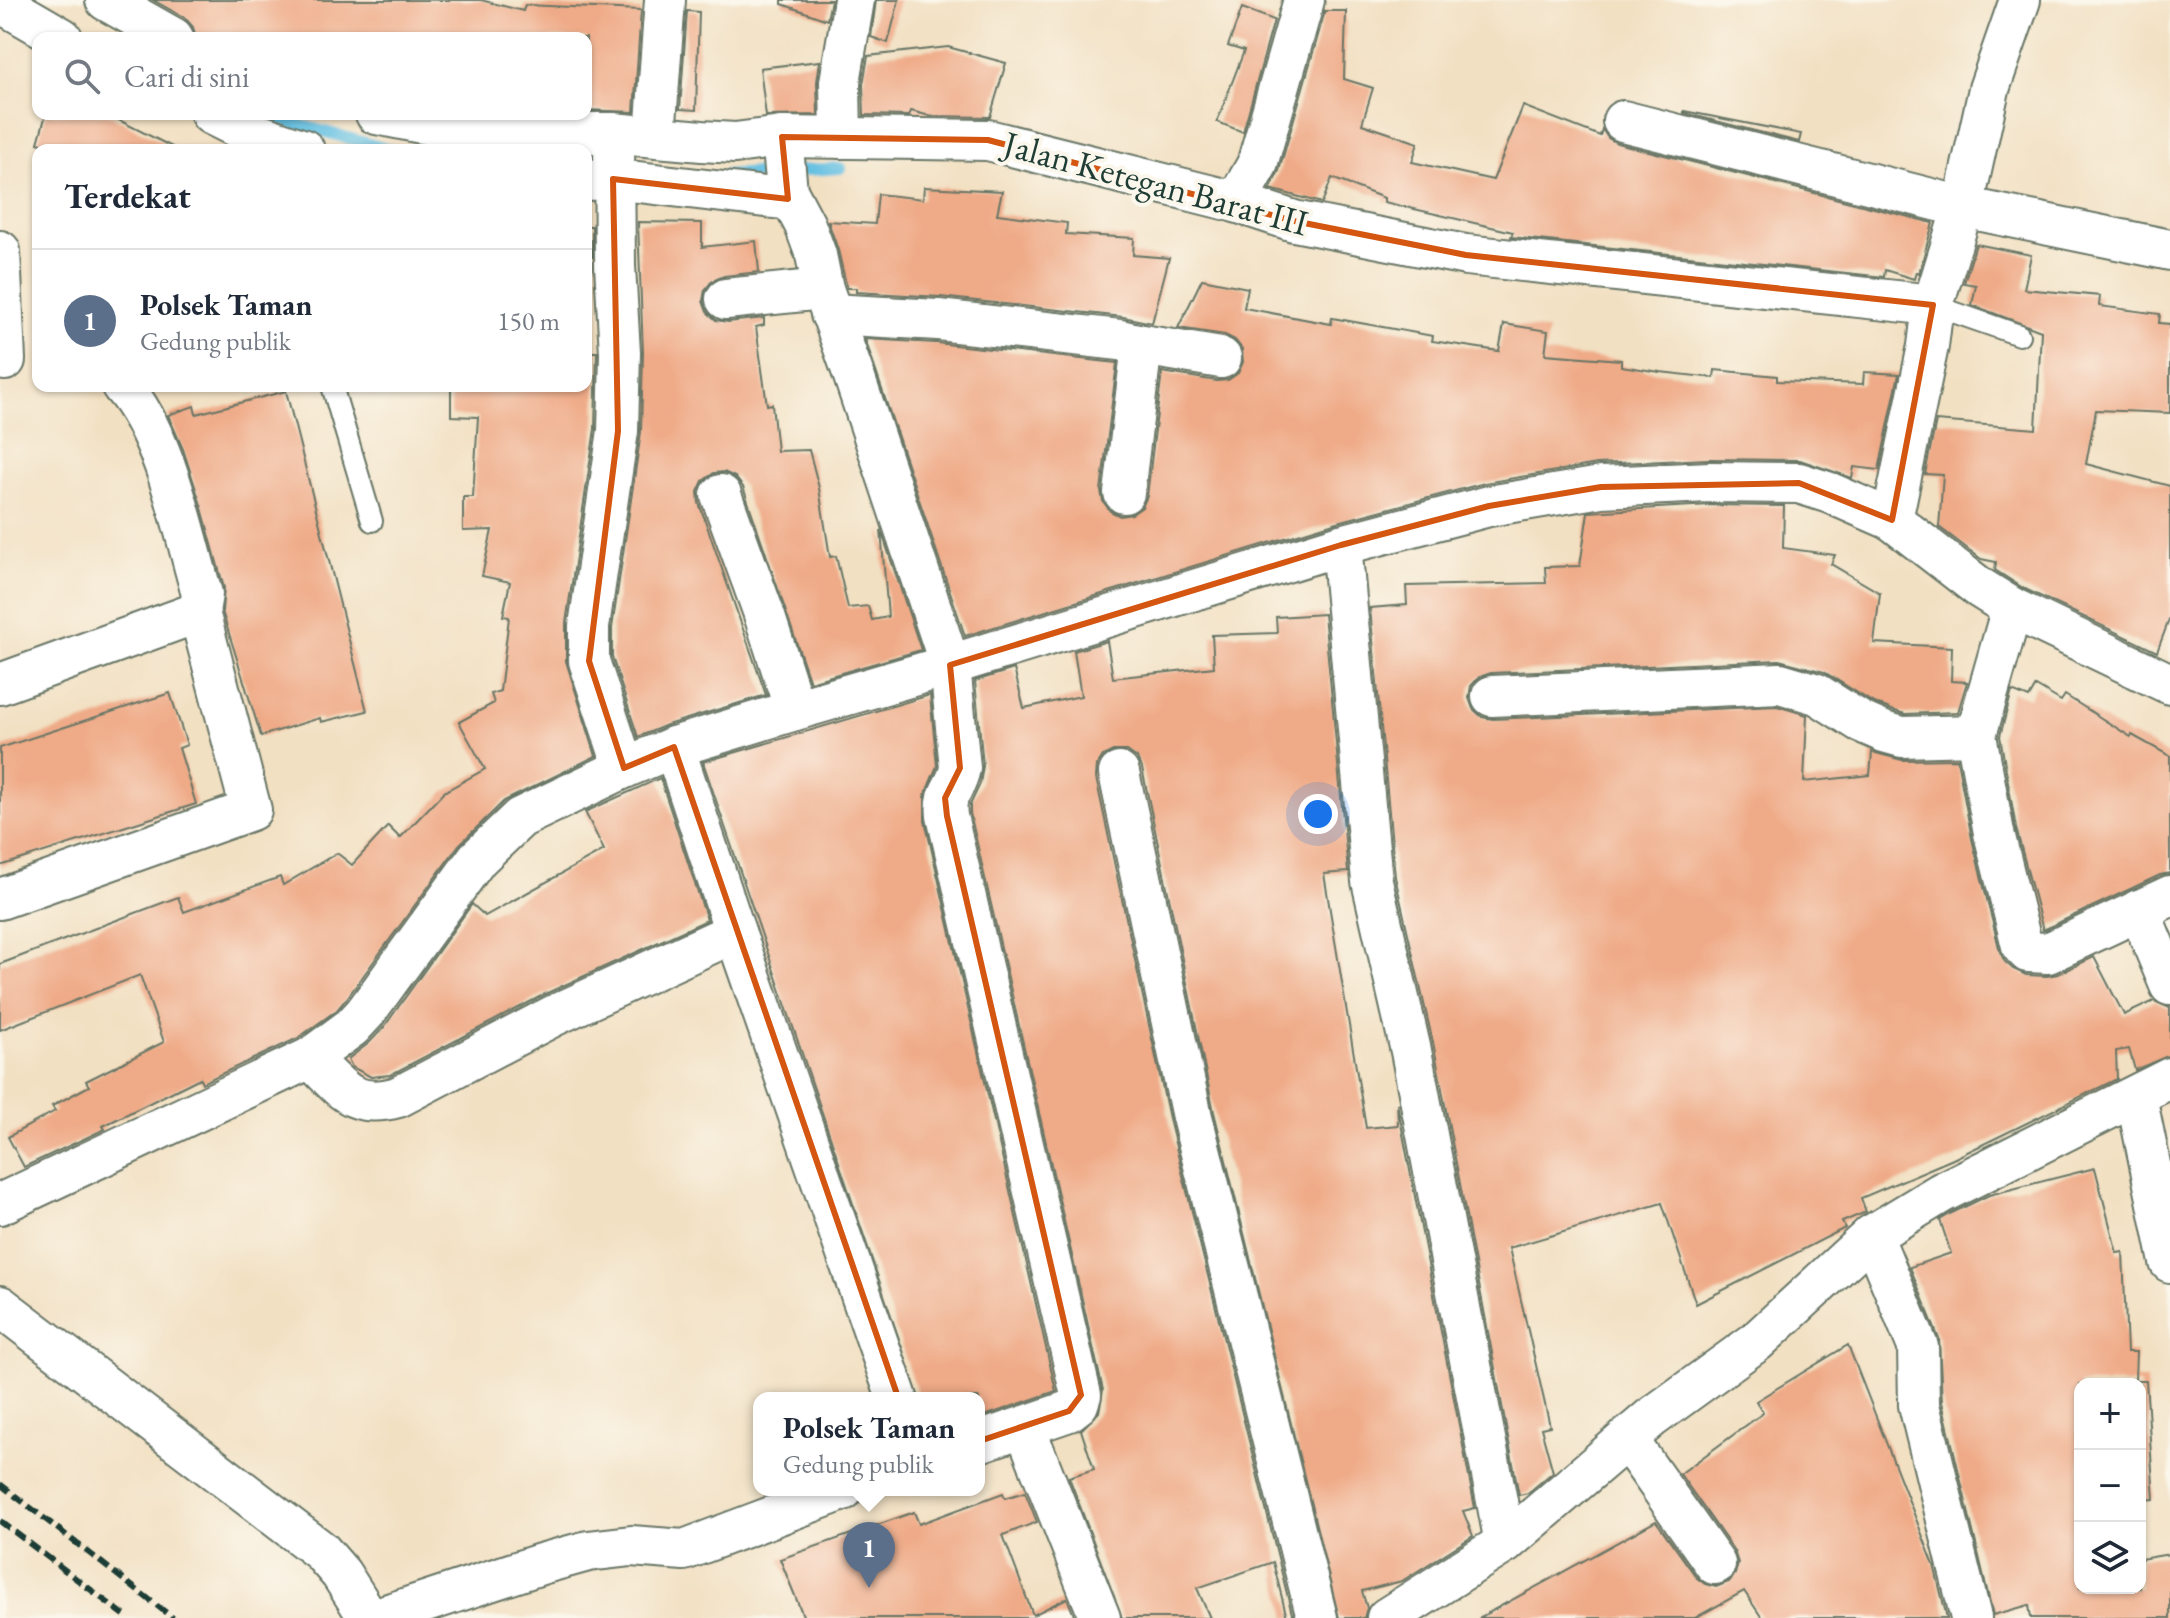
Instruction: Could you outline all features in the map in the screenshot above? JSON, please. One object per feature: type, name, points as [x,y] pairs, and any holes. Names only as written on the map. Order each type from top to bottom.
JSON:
[{"type":"street","points":[[106,0],[162,32]]},
{"type":"street","points":[[655,136],[665,0]]},
{"type":"street","points":[[841,138],[840,82],[854,0]]},
{"type":"street","points":[[1236,202],[1257,165],[1304,0]]},
{"type":"street","points":[[1892,520],[1931,322],[1963,207],[1989,89],[2020,0]]},
{"type":"street","points":[[0,2],[52,32]]},
{"type":"street","points":[[223,120],[286,144]]},
{"type":"street","name":"Jalan Ketegan Barat III","points":[[406,120],[446,128],[546,133],[570,144]]},
{"type":"street","points":[[1623,121],[1963,207],[2170,250]]},
{"type":"street","name":"Jalan Ketegan Barat III","points":[[608,161],[655,136],[735,143],[786,172],[841,138],[988,140],[1236,202],[1294,221],[1466,255],[1931,322]]},
{"type":"street","points":[[624,768],[589,661],[589,626],[618,431],[620,353],[608,161],[786,172],[950,665],[960,768],[945,798],[947,816],[1081,1395],[1078,1404],[1069,1411],[985,1440]]},
{"type":"street","points":[[0,251],[14,362]]},
{"type":"street","points":[[726,299],[827,302],[938,320],[1120,340],[1221,358]]},
{"type":"street","points":[[1124,493],[1142,345]]},
{"type":"street","points":[[0,899],[251,810],[199,612],[202,594],[159,450],[127,392]]},
{"type":"street","points":[[0,1204],[310,1058],[352,1027],[365,1013],[477,859],[520,818],[624,768],[674,747],[795,710],[1341,545],[1489,506],[1601,487],[1710,482],[1799,483],[1892,520],[1980,588],[2012,608],[2170,684]]},
{"type":"street","points":[[721,495],[795,710]]},
{"type":"street","points":[[1341,545],[1372,881],[1411,1051],[1505,1543]]},
{"type":"street","points":[[2012,608],[1976,735],[1994,833],[2022,946],[2028,952],[2048,953],[2155,903],[2170,985]]},
{"type":"street","points":[[0,684],[199,612]]},
{"type":"street","points":[[1492,696],[1780,683],[1817,694],[1861,722],[1902,737],[1976,735]]},
{"type":"street","points":[[674,747],[895,1392]]},
{"type":"street","points":[[1119,773],[1192,1117],[1317,1618]]},
{"type":"street","points":[[310,1058],[354,1099],[378,1103],[398,1097],[555,1015],[735,932]]},
{"type":"street","points":[[1387,1618],[1505,1543],[1651,1418],[1756,1342],[1872,1235],[1941,1193],[2153,1087],[2170,1262]]},
{"type":"street","points":[[1872,1235],[1918,1347],[1919,1405],[1971,1618]]},
{"type":"street","points":[[0,1306],[321,1551],[341,1574],[369,1618]]},
{"type":"street","points":[[1025,1428],[1100,1618]]},
{"type":"street","points":[[1627,1439],[1715,1564]]},
{"type":"street","points":[[377,1618],[588,1551],[631,1546],[684,1550],[827,1496]]},
{"type":"lane","points":[[1931,322],[2019,335]]},
{"type":"lane","points":[[334,392],[372,521]]},
{"type":"highlighted area","points":[[782,137],[988,140],[1294,221],[1466,255],[1933,305],[1892,520],[1799,483],[1601,487],[1489,506],[1341,545],[950,665],[960,768],[945,798],[947,816],[1081,1395],[1069,1411],[920,1461],[674,747],[624,768],[589,661],[618,431],[613,179],[788,199]]},
{"type":"building","points":[[153,0],[481,0],[523,11],[525,5],[641,10],[634,112],[592,110],[592,32],[194,32],[185,18]]},
{"type":"building","points":[[782,0],[831,0],[827,20],[782,4]]},
{"type":"building","points":[[876,0],[899,0],[888,43],[871,37]]},
{"type":"building","points":[[1242,8],[1274,20],[1243,132],[1217,122],[1244,51],[1228,46]]},
{"type":"building","points":[[687,11],[699,12],[696,110],[680,109]]},
{"type":"building","points":[[1325,11],[1346,11],[1344,79],[1373,88],[1362,124],[1418,143],[1412,162],[1493,180],[1523,106],[1600,136],[1602,129],[1608,138],[1617,143],[1933,223],[1919,273],[1916,272],[1914,279],[1885,270],[1884,277],[1511,237],[1513,232],[1384,202],[1384,198],[1332,178],[1322,203],[1270,189],[1279,171]]},
{"type":"building","points":[[948,47],[1006,63],[990,117],[930,116],[911,111],[909,116],[864,115],[863,84],[868,56]]},
{"type":"building","points":[[820,61],[818,115],[766,116],[760,68]]},
{"type":"building","points":[[1684,111],[1801,134],[1799,142]]},
{"type":"building","points":[[44,120],[119,120],[166,144],[42,144],[38,143]]},
{"type":"building","points":[[924,187],[1002,191],[997,214],[1067,223],[1066,234],[1134,238],[1133,255],[1169,258],[1152,323],[1123,317],[940,297],[856,292],[856,288],[847,288],[828,221],[875,224],[878,194],[923,199]]},
{"type":"building","points":[[638,222],[702,223],[702,247],[756,241],[759,272],[724,276],[712,281],[705,290],[703,301],[707,312],[716,320],[728,322],[764,318],[764,325],[756,327],[767,405],[772,404],[777,451],[809,450],[819,488],[830,557],[836,556],[848,608],[868,606],[872,620],[888,617],[881,530],[921,650],[810,682],[743,487],[735,477],[724,472],[714,473],[703,481],[698,492],[699,503],[766,695],[638,737],[612,657],[612,628],[641,432],[643,353]]},
{"type":"building","points":[[1976,244],[2031,255],[2024,289],[2100,296],[2099,306],[2160,314],[2159,323],[2170,324],[2170,413],[2096,410],[2086,464],[2170,486],[2170,617],[2157,652],[2023,588],[1995,570],[1996,562],[1981,559],[1939,527],[1943,475],[1925,474],[1936,421],[2036,429],[2041,331],[1972,305],[1976,285],[1964,283]]},
{"type":"building","points":[[1202,279],[1248,288],[1244,308],[1331,324],[1332,318],[1433,336],[1432,341],[1499,351],[1504,324],[1548,331],[1545,354],[1621,360],[1621,366],[1660,372],[1714,378],[1715,370],[1777,376],[1777,381],[1863,384],[1864,372],[1899,374],[1879,470],[1854,467],[1852,478],[1800,460],[1709,459],[1597,464],[1485,483],[1334,523],[965,636],[865,339],[936,343],[1117,363],[1101,491],[1110,511],[1120,516],[1132,514],[1142,507],[1147,496],[1162,372],[1228,380],[1238,373],[1243,362],[1242,349],[1235,340],[1225,335],[1178,328]]},
{"type":"building","points":[[592,352],[597,352],[595,429],[566,623],[566,661],[596,756],[504,801],[459,845],[337,1010],[298,1038],[202,1083],[200,1078],[103,1126],[105,1129],[24,1167],[8,1137],[55,1111],[52,1106],[89,1086],[86,1081],[164,1042],[140,975],[0,1030],[0,964],[178,897],[184,912],[280,877],[283,885],[337,853],[352,865],[388,826],[400,838],[444,792],[485,769],[459,722],[494,703],[491,694],[500,691],[509,617],[503,616],[510,582],[482,576],[492,530],[463,531],[463,497],[473,497],[478,417],[451,416],[451,392],[592,392]]},
{"type":"building","points":[[286,392],[367,711],[321,722],[320,718],[261,736],[222,611],[224,588],[202,508],[183,449],[168,415],[194,406],[196,414]]},
{"type":"building","points":[[1710,505],[1784,506],[1783,548],[1835,555],[1831,564],[1880,593],[1874,643],[1952,647],[1951,681],[1967,682],[1958,712],[1905,714],[1872,702],[1824,672],[1779,660],[1491,673],[1479,677],[1471,686],[1469,698],[1473,709],[1482,717],[1493,719],[1777,706],[1807,715],[1804,782],[1870,775],[1872,752],[1902,760],[1957,759],[1972,839],[2005,962],[2026,975],[2047,976],[2094,957],[2124,1015],[2154,1001],[2170,1008],[2170,1055],[2135,1070],[2129,1049],[2116,1051],[2117,1079],[1953,1159],[1861,1198],[1866,1212],[1842,1222],[1845,1228],[1696,1304],[1662,1203],[1509,1248],[1550,1426],[1541,1428],[1553,1472],[1528,1493],[1519,1495],[1434,1047],[1395,877],[1370,608],[1407,605],[1406,586],[1546,583],[1545,567],[1580,566],[1588,512]]},
{"type":"building","points":[[1324,614],[1348,872],[1324,874],[1366,1128],[1398,1125],[1397,1103],[1475,1508],[1463,1511],[1473,1536],[1402,1581],[1362,1591],[1367,1608],[1364,1618],[1339,1618],[1214,1112],[1142,768],[1137,758],[1127,751],[1113,751],[1103,756],[1097,765],[1096,778],[1170,1123],[1293,1618],[1287,1618],[1273,1562],[1197,1588],[1210,1618],[1122,1618],[1069,1477],[1094,1469],[1081,1430],[1099,1412],[1103,1390],[970,813],[983,766],[975,681],[1014,669],[1024,708],[1081,696],[1074,651],[1107,641],[1113,678],[1214,667],[1212,635],[1277,633],[1276,617]]},
{"type":"building","points":[[2036,686],[2061,701],[2065,695],[2131,737],[2170,756],[2170,873],[2043,930],[2016,828],[2000,736],[2012,691],[2029,698]]},
{"type":"building","points":[[170,693],[187,745],[179,748],[196,804],[0,866],[0,748]]},
{"type":"building","points":[[930,695],[937,766],[925,795],[925,821],[1056,1391],[985,1416],[985,1392],[917,1392],[703,762]]},
{"type":"building","points":[[660,778],[707,920],[545,994],[390,1075],[371,1077],[352,1067],[348,1059],[384,1027],[472,904],[485,916],[604,850],[585,812]]},
{"type":"building","points":[[2095,1168],[2117,1253],[2123,1252],[2127,1352],[2136,1352],[2135,1378],[2074,1378],[2074,1594],[2146,1594],[2146,1558],[2170,1554],[2170,1618],[2031,1618],[2029,1605],[1993,1615],[1942,1402],[1939,1339],[1910,1267],[1951,1253],[1940,1220],[1989,1195]]},
{"type":"building","points":[[1848,1345],[1934,1565],[1947,1618],[1762,1618],[1744,1591],[1695,1618],[1479,1618],[1656,1521],[1697,1578],[1716,1587],[1729,1582],[1738,1563],[1734,1551],[1680,1474],[1763,1413],[1756,1401]]},
{"type":"building","points":[[2146,1380],[2154,1499],[2146,1500]]},
{"type":"building","points":[[1025,1492],[1037,1522],[1003,1535],[1033,1615],[1067,1598],[1075,1618],[804,1618],[780,1559],[914,1512],[919,1524],[1003,1493],[1005,1498]]},
{"type":"waterway","points":[[282,120],[369,144]]},
{"type":"waterway","points":[[727,175],[840,168]]},
{"type":"railway","points":[[0,1484],[173,1618]]},
{"type":"railway","points":[[0,1521],[128,1618]]},
{"type":"place","name":"Polsek Taman","points":[[869,1588]]}]
